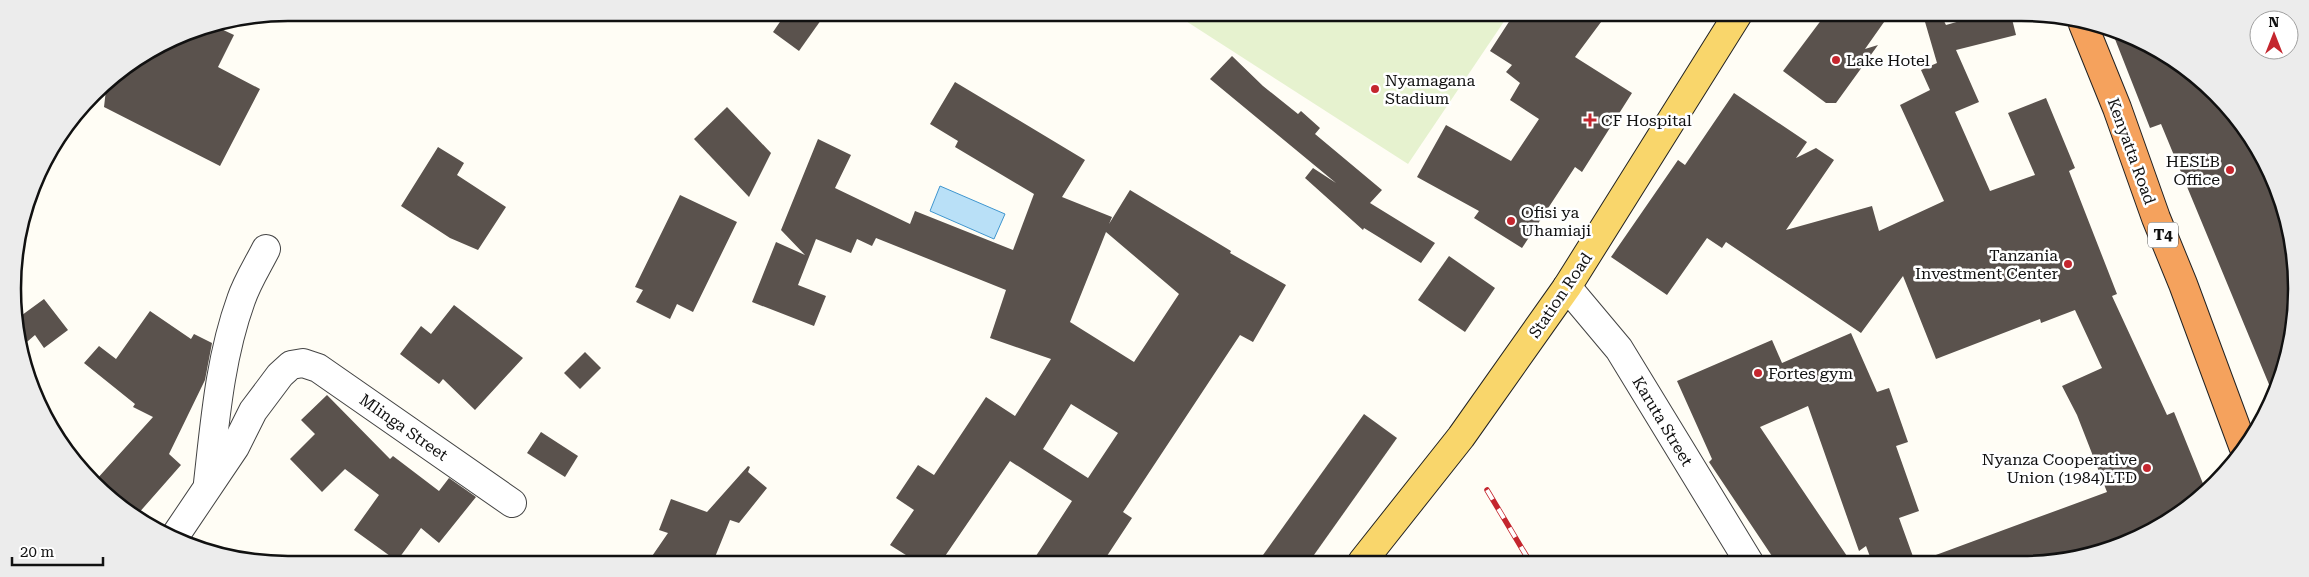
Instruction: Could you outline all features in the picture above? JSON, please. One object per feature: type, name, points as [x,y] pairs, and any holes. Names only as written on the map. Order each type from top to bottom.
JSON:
[{"type":"highway","name":"Kenyatta Road","points":[[2086,29],[2241,440]]},
{"type":"main road","name":"Station Road","points":[[1367,556],[1461,437],[1567,287],[1734,21]]},
{"type":"street","points":[[207,487],[216,406],[229,336],[242,297],[266,249]]},
{"type":"street","name":"Karuta Street","points":[[1567,287],[1619,349],[1744,556]]},
{"type":"street","name":"Mlinga Street","points":[[253,412],[280,375],[291,365],[303,363],[318,368],[512,503]]},
{"type":"street","points":[[178,531],[235,447],[253,412],[216,406]]},
{"type":"green space","name":"Nyamagana Stadium","points":[[1186,21],[1504,21],[1408,164]]},
{"type":"water","points":[[940,186],[1005,214],[994,239],[930,211]]},
{"type":"building","points":[[781,21],[820,21],[799,51],[773,32]]},
{"type":"building","points":[[1509,21],[1602,21],[1575,57],[1632,93],[1582,172],[1575,167],[1522,248],[1474,218],[1479,211],[1417,177],[1446,125],[1511,161],[1539,119],[1510,100],[1520,83],[1506,72],[1512,65],[1490,51]]},
{"type":"building","points":[[1820,21],[1885,21],[1865,49],[1878,45],[1836,103],[1826,103],[1783,71]]},
{"type":"building","points":[[1925,21],[1944,21],[1946,25],[1960,21],[2012,21],[2016,35],[1956,50],[1979,102],[1955,112],[1990,191],[2035,175],[2008,113],[2046,98],[2075,168],[2069,171],[2117,294],[2112,296],[2167,415],[2174,412],[2203,483],[2169,511],[2139,528],[2106,542],[2073,551],[2038,555],[1933,556],[2107,492],[2077,415],[2062,386],[2102,368],[2075,310],[2041,323],[2040,319],[1936,359],[1903,276],[1861,333],[1726,242],[1722,248],[1707,238],[1667,295],[1611,257],[1678,160],[1685,165],[1734,93],[1807,142],[1796,158],[1816,148],[1834,160],[1786,230],[1872,206],[1879,231],[1944,201],[1900,105],[1930,90],[1921,70],[1937,63]]},
{"type":"building","points":[[222,29],[234,35],[218,67],[260,89],[220,166],[104,107],[105,95],[140,66],[170,49]]},
{"type":"building","points":[[2115,39],[2139,49],[2169,66],[2197,88],[2233,126],[2260,170],[2279,219],[2283,236],[2288,288],[2283,341],[2269,385],[2161,124],[2150,128]]},
{"type":"building","points":[[1232,56],[1263,86],[1298,114],[1301,111],[1320,128],[1315,134],[1382,190],[1370,203],[1435,243],[1421,263],[1364,228],[1363,230],[1305,178],[1313,168],[1336,183],[1210,79]]},
{"type":"building","points":[[955,82],[1085,160],[1062,197],[1112,217],[1109,224],[1130,190],[1231,251],[1230,253],[1286,285],[1253,342],[1240,335],[1123,512],[1132,518],[1107,556],[1036,556],[1072,501],[1010,461],[945,556],[907,556],[890,545],[914,510],[896,498],[918,465],[934,475],[986,397],[1015,416],[1051,359],[990,338],[1006,290],[876,238],[872,246],[857,239],[851,253],[816,239],[798,285],[826,296],[814,326],[752,302],[776,242],[805,255],[781,230],[818,139],[851,155],[835,188],[910,224],[915,211],[1013,250],[1034,194],[955,147],[958,141],[930,124]],"holes":[[[1106,232],[1179,294],[1134,362],[1070,322]],[[1071,404],[1118,433],[1088,478],[1043,449]]]},
{"type":"building","points":[[727,107],[771,153],[749,197],[694,139]]},
{"type":"building","points":[[438,147],[464,163],[457,175],[506,207],[478,250],[450,238],[401,206]]},
{"type":"building","points":[[680,195],[737,222],[693,312],[677,304],[670,319],[636,302],[643,290],[635,287]]},
{"type":"building","points":[[1449,256],[1495,288],[1465,332],[1418,300]]},
{"type":"building","points":[[44,299],[68,330],[44,348],[35,335],[26,342],[23,314]]},
{"type":"building","points":[[454,305],[523,358],[475,410],[443,379],[439,384],[400,354],[421,326],[431,334]]},
{"type":"building","points":[[150,311],[191,339],[194,334],[212,343],[205,380],[169,454],[181,465],[140,511],[126,501],[99,476],[153,417],[133,407],[135,404],[84,363],[99,346],[116,359]]},
{"type":"building","points":[[1851,333],[1877,392],[1889,388],[1908,442],[1896,446],[1919,511],[1899,518],[1913,556],[1870,556],[1866,546],[1859,551],[1808,406],[1760,427],[1847,556],[1772,556],[1709,462],[1712,459],[1677,381],[1772,340],[1782,363]]},
{"type":"building","points":[[585,352],[601,368],[580,389],[564,373]]},
{"type":"building","points":[[327,395],[390,459],[393,456],[439,491],[449,478],[476,497],[439,543],[421,528],[401,556],[390,556],[354,530],[379,495],[345,469],[322,492],[290,459],[315,434],[301,420]]},
{"type":"building","points":[[1364,414],[1397,438],[1313,556],[1262,556]]},
{"type":"building","points":[[541,432],[578,456],[565,477],[527,453]]},
{"type":"building","points":[[748,466],[750,467],[748,472],[767,488],[739,523],[730,520],[715,556],[652,556],[668,533],[659,530],[671,499],[707,512]]},
{"type":"railway","points":[[1487,490],[1526,556]]},
{"type":"place","name":"Lake Hotel","points":[[1836,60]]},
{"type":"place","name":"Nyamagana Stadium","points":[[1375,89]]},
{"type":"place","name":"CF Hospital","points":[[1590,120]]},
{"type":"place","name":"HESLB Office","points":[[2230,170]]},
{"type":"place","name":"Ofisi ya Uhamiaji","points":[[1511,221]]},
{"type":"place","name":"Tanzania Investment Center","points":[[2068,264]]},
{"type":"place","name":"Fortes gym","points":[[1758,373]]},
{"type":"place","name":"Nyanza Cooperative Union (1984)LTD","points":[[2147,468]]}]
